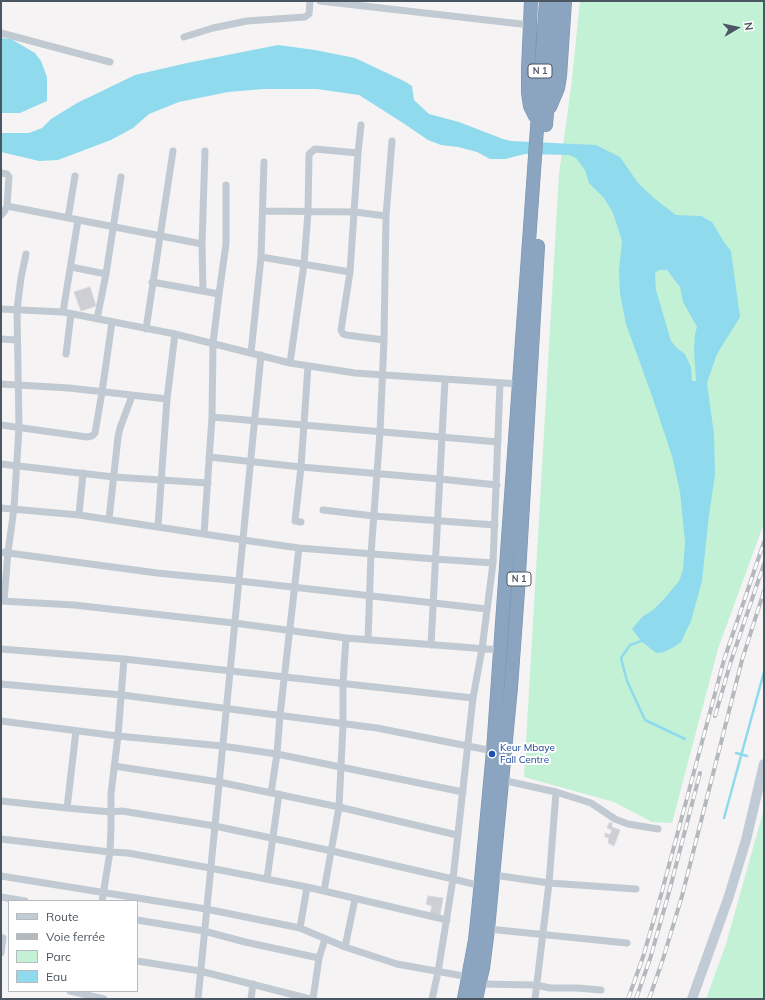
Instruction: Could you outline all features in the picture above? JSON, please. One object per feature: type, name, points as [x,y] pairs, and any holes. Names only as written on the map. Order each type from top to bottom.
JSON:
[{"type":"highway","points":[[532,1],[528,93],[530,106],[542,118],[558,88],[566,1]]},
{"type":"highway","name":"N 1","points":[[542,118],[546,1]]},
{"type":"highway","name":"N 1","points":[[464,999],[474,980],[488,929],[494,875],[518,590],[540,141],[556,1]]},
{"type":"highway","name":"N 1","points":[[476,999],[474,980],[475,940],[493,751],[520,384],[539,158]]},
{"type":"street","points":[[184,37],[213,28],[247,21],[305,17],[309,14],[310,1]]},
{"type":"street","points":[[320,1],[530,25]]},
{"type":"street","points":[[1,33],[110,62]]},
{"type":"street","points":[[361,125],[350,272],[341,330],[343,334],[346,335],[384,340]]},
{"type":"street","points":[[368,640],[371,554],[380,432],[384,340],[386,216],[392,141]]},
{"type":"street","points":[[290,363],[304,264],[308,212],[309,154],[315,149],[358,153]]},
{"type":"street","points":[[146,329],[173,151]]},
{"type":"street","points":[[203,291],[202,244],[205,151]]},
{"type":"street","points":[[251,352],[261,257],[264,162]]},
{"type":"street","points":[[1,173],[7,174],[10,177],[7,206],[1,215]]},
{"type":"street","points":[[68,218],[75,176]]},
{"type":"street","points":[[97,319],[106,274],[121,177]]},
{"type":"street","points":[[204,534],[212,417],[213,343],[218,294],[226,244],[226,185]]},
{"type":"street","points":[[7,206],[202,244]]},
{"type":"street","points":[[263,211],[355,212],[386,216]]},
{"type":"street","points":[[66,354],[67,313],[71,267],[78,220]]},
{"type":"street","points":[[26,254],[17,309],[20,427],[14,508],[5,552],[2,601],[74,605],[234,623],[346,638],[500,650]]},
{"type":"street","points":[[261,257],[350,272]]},
{"type":"street","points":[[71,267],[106,274]]},
{"type":"street","points":[[152,282],[218,294]]},
{"type":"street","points":[[1,309],[67,313],[175,334],[290,363],[355,374],[520,384]]},
{"type":"street","points":[[1,425],[87,437],[92,436],[94,433],[102,392],[112,322]]},
{"type":"street","points":[[158,526],[167,399],[175,334]]},
{"type":"street","points":[[1,339],[17,340]]},
{"type":"street","points":[[198,999],[261,355]]},
{"type":"street","points":[[301,522],[295,521],[301,467],[308,366]]},
{"type":"street","points":[[431,645],[445,380]]},
{"type":"street","points":[[432,999],[438,972],[453,879],[473,698],[482,649],[493,563],[500,383]]},
{"type":"street","points":[[1,384],[69,388],[167,399]]},
{"type":"street","points":[[109,519],[120,428],[132,396]]},
{"type":"street","points":[[212,417],[498,442]]},
{"type":"street","points":[[209,457],[497,485]]},
{"type":"street","points":[[1,464],[114,477],[208,483]]},
{"type":"street","points":[[79,515],[83,473]]},
{"type":"street","points":[[1,508],[14,508],[109,519],[299,548],[493,563]]},
{"type":"street","points":[[323,510],[374,516],[494,525]]},
{"type":"street","points":[[271,793],[277,754],[299,548]]},
{"type":"street","points":[[5,552],[158,573],[487,609]]},
{"type":"street","points":[[324,892],[339,807],[346,638]]},
{"type":"street","points":[[1,649],[124,658],[473,698]]},
{"type":"street","points":[[102,900],[110,852],[111,794],[122,695],[124,658]]},
{"type":"street","points":[[1,684],[122,695],[280,715],[343,725],[377,728],[493,751]]},
{"type":"street","points":[[1,721],[118,736],[222,746],[277,754],[463,792]]},
{"type":"street","points":[[67,808],[76,730]]},
{"type":"street","points":[[692,999],[746,840],[764,764]]},
{"type":"street","points":[[114,766],[219,782],[457,834]]},
{"type":"street","points":[[502,780],[556,792],[591,803],[615,819],[628,824],[658,829]]},
{"type":"street","points":[[535,999],[549,883],[556,792]]},
{"type":"street","points":[[267,879],[279,794]]},
{"type":"street","points":[[1,801],[110,812],[122,811],[214,826],[332,851],[481,886]]},
{"type":"street","points":[[1,839],[128,853],[307,887],[447,920]]},
{"type":"street","points":[[494,875],[549,883],[636,889]]},
{"type":"street","points":[[1,876],[206,909],[300,928],[345,947],[397,964],[474,980],[536,985],[550,988],[601,990]]},
{"type":"street","points":[[300,928],[307,887]]},
{"type":"street","points":[[1,897],[19,900]]},
{"type":"street","points":[[345,947],[355,899]]},
{"type":"street","points":[[138,920],[204,931],[245,942],[319,958]]},
{"type":"street","points":[[488,929],[627,943]]},
{"type":"street","points":[[1,953],[4,938]]},
{"type":"street","points":[[138,961],[200,972],[311,999],[319,958],[325,939]]},
{"type":"street","points":[[251,999],[253,984]]},
{"type":"street","points":[[74,992],[104,999]]},
{"type":"green space","points":[[580,1],[764,1],[764,523],[718,649],[672,823],[652,822],[614,802],[524,777],[559,174],[571,88]]},
{"type":"green space","points":[[764,809],[764,999],[706,999],[726,944]]},
{"type":"water","points":[[1,38],[11,39],[35,53],[41,61],[47,77],[47,101],[20,113],[1,113]]},
{"type":"water","points":[[278,45],[315,50],[355,58],[412,86],[414,100],[429,114],[459,122],[511,141],[596,145],[620,157],[638,183],[655,199],[676,215],[701,216],[712,222],[731,251],[740,317],[717,354],[707,383],[714,434],[715,475],[702,581],[691,621],[681,642],[664,652],[656,653],[641,641],[632,629],[642,617],[653,610],[664,599],[679,581],[683,570],[685,542],[680,492],[672,456],[626,324],[620,294],[619,270],[622,241],[613,213],[604,198],[589,183],[585,170],[576,158],[569,155],[525,154],[505,159],[490,159],[477,152],[458,147],[441,145],[428,140],[359,95],[317,89],[263,89],[228,92],[179,102],[149,114],[133,128],[111,140],[58,160],[39,161],[1,152],[1,133],[29,133],[42,128],[51,119],[77,103],[135,75]],"holes":[[[659,270],[667,270],[680,287],[683,302],[697,327],[694,350],[696,381],[692,381],[691,367],[685,354],[671,341],[656,290],[655,273]]]},
{"type":"building","points":[[90,287],[96,306],[81,311],[74,292]]},
{"type":"building","points":[[609,823],[612,823],[612,827],[620,830],[614,846],[608,843],[609,838],[605,837],[605,833],[610,835],[612,830],[607,828]]},
{"type":"building","points":[[428,896],[443,898],[440,915],[430,913],[432,906],[426,904]]},
{"type":"waterway","points":[[644,640],[630,645],[621,658],[627,681],[645,720],[685,739]]},
{"type":"waterway","points":[[724,818],[764,672]]},
{"type":"waterway","points":[[736,753],[747,756]]},
{"type":"railway","points":[[628,999],[643,957],[661,895],[724,660],[764,542]]},
{"type":"railway","points":[[715,716],[731,661],[764,564]]},
{"type":"railway","points":[[649,999],[682,896],[742,660],[764,591]]},
{"type":"railway","points":[[636,999],[650,959],[668,896],[700,773]]},
{"type":"place","name":"Keur Mbaye Fall Centre","points":[[492,754]]}]
